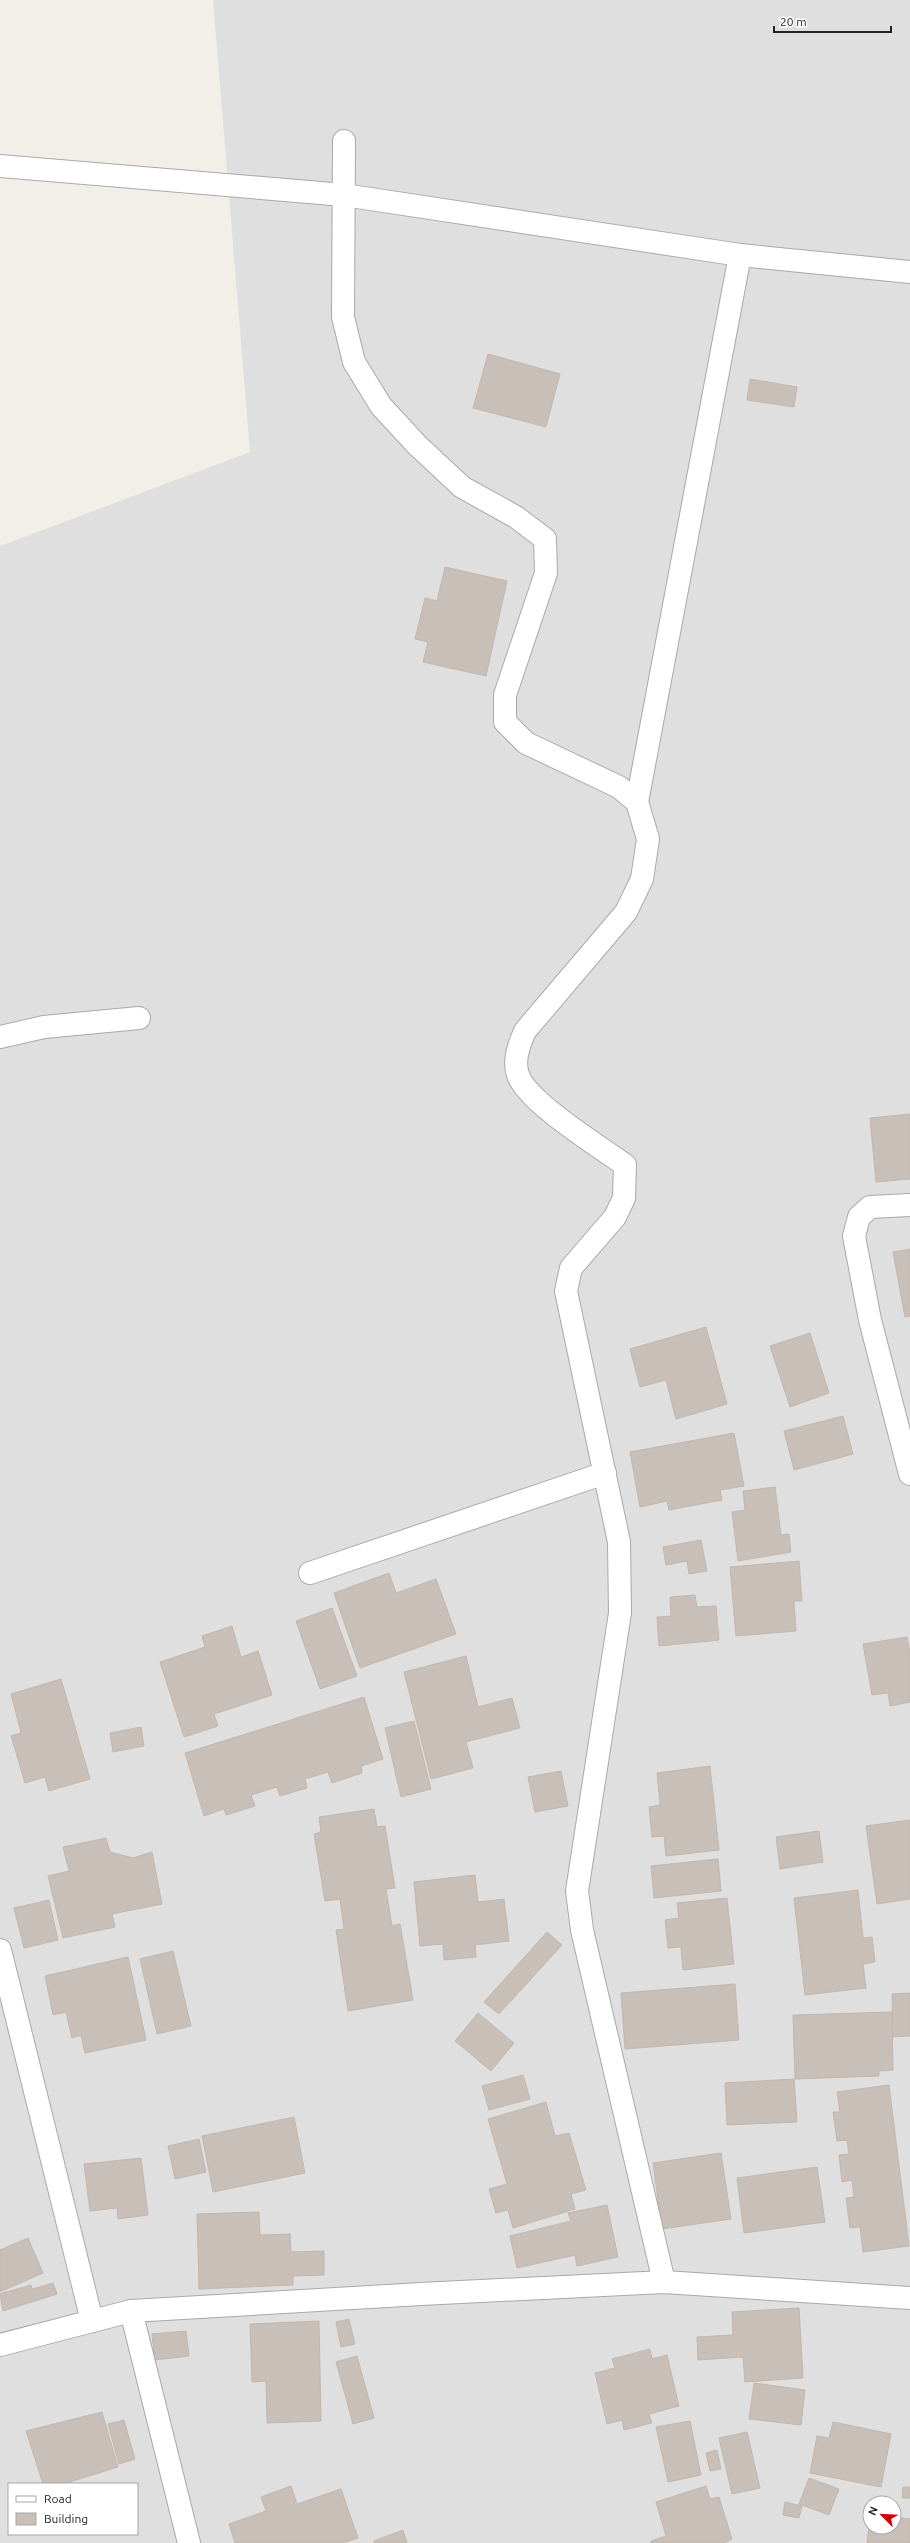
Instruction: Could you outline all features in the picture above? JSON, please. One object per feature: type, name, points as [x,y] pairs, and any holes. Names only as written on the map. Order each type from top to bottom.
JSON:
[{"type":"street","points":[[344,141],[343,317],[354,362],[381,406],[417,445],[462,487],[516,517],[545,539],[546,573],[505,695],[504,722],[526,743],[598,775],[619,787],[637,802]]},
{"type":"street","points":[[0,166],[344,195],[740,255],[910,272]]},
{"type":"street","points":[[664,2282],[582,1930],[577,1890],[620,1613],[619,1542],[566,1291],[571,1268],[615,1217],[624,1198],[625,1165],[535,1100],[518,1075],[516,1051],[525,1031],[626,912],[642,879],[648,839],[637,802],[740,255]]},
{"type":"street","points":[[0,1037],[44,1027],[139,1018]]},
{"type":"street","points":[[910,1205],[870,1207],[859,1217],[854,1236],[870,1320],[910,1474]]},
{"type":"street","points":[[310,1572],[605,1473]]},
{"type":"street","points":[[0,1950],[92,2321]]},
{"type":"street","points":[[0,2345],[131,2311],[664,2282],[910,2298]]},
{"type":"street","points":[[131,2311],[189,2543]]},
{"type":"shaded area","points":[[213,0],[910,0],[910,2543],[0,2543],[0,546],[250,452]]},
{"type":"building","points":[[488,354],[560,374],[546,427],[473,408]]},
{"type":"building","points":[[750,379],[797,387],[794,407],[747,400]]},
{"type":"building","points":[[445,567],[507,581],[486,676],[423,662],[428,642],[415,639],[425,598],[437,601]]},
{"type":"building","points":[[910,1114],[910,1179],[876,1182],[870,1118]]},
{"type":"building","points":[[910,1249],[910,1316],[905,1317],[893,1252]]},
{"type":"building","points":[[706,1327],[727,1404],[676,1419],[666,1380],[640,1387],[630,1349]]},
{"type":"building","points":[[810,1333],[829,1393],[790,1407],[770,1346]]},
{"type":"building","points":[[843,1416],[853,1454],[794,1470],[784,1431]]},
{"type":"building","points":[[734,1433],[744,1486],[720,1490],[722,1500],[669,1510],[667,1501],[640,1507],[630,1452]]},
{"type":"building","points":[[775,1487],[781,1535],[789,1534],[791,1552],[738,1561],[732,1512],[745,1510],[743,1491]]},
{"type":"building","points":[[701,1540],[707,1571],[689,1574],[687,1561],[666,1565],[663,1547]]},
{"type":"building","points":[[799,1561],[802,1601],[794,1601],[796,1631],[736,1636],[730,1567]]},
{"type":"building","points":[[389,1573],[396,1593],[436,1579],[456,1634],[360,1668],[334,1593]]},
{"type":"building","points":[[695,1595],[697,1607],[716,1606],[719,1640],[659,1646],[657,1617],[671,1616],[670,1597]]},
{"type":"building","points":[[332,1608],[357,1676],[320,1689],[296,1621]]},
{"type":"building","points":[[232,1626],[241,1657],[258,1651],[272,1695],[214,1714],[218,1726],[184,1737],[160,1662],[205,1647],[202,1636]]},
{"type":"building","points":[[907,1637],[910,1652],[910,1702],[890,1706],[888,1693],[872,1695],[863,1644]]},
{"type":"building","points":[[466,1656],[478,1707],[512,1698],[520,1728],[466,1742],[473,1768],[431,1779],[404,1672]]},
{"type":"building","points":[[61,1679],[90,1779],[49,1791],[45,1777],[25,1783],[11,1736],[21,1733],[11,1694]]},
{"type":"building","points":[[364,1697],[383,1759],[361,1766],[362,1773],[332,1783],[328,1772],[305,1779],[307,1788],[280,1796],[277,1787],[251,1795],[255,1806],[226,1815],[224,1809],[204,1816],[185,1753]]},
{"type":"building","points":[[414,1721],[431,1789],[401,1797],[385,1728]]},
{"type":"building","points":[[141,1727],[144,1746],[113,1752],[110,1733]]},
{"type":"building","points":[[710,1766],[719,1850],[666,1856],[664,1836],[652,1837],[649,1807],[660,1805],[657,1773]]},
{"type":"building","points":[[561,1771],[568,1806],[535,1812],[528,1777]]},
{"type":"building","points":[[374,1809],[377,1827],[385,1826],[395,1888],[386,1889],[392,1926],[400,1924],[413,2000],[348,2011],[336,1930],[344,1929],[340,1899],[325,1901],[314,1834],[321,1832],[319,1817]]},
{"type":"building","points":[[910,1820],[910,1899],[877,1904],[866,1826]]},
{"type":"building","points":[[819,1831],[823,1862],[780,1869],[776,1837]]},
{"type":"building","points":[[106,1838],[110,1852],[133,1858],[152,1852],[162,1904],[112,1914],[115,1927],[63,1938],[48,1876],[69,1871],[63,1847]]},
{"type":"building","points":[[718,1859],[721,1891],[654,1898],[651,1866]]},
{"type":"building","points":[[475,1875],[478,1902],[504,1899],[509,1941],[475,1945],[476,1957],[444,1960],[443,1944],[420,1946],[414,1882]]},
{"type":"building","points":[[858,1890],[863,1938],[872,1937],[875,1962],[863,1964],[866,1988],[805,1995],[794,1898]]},
{"type":"building","points":[[727,1898],[734,1964],[683,1970],[681,1947],[668,1948],[665,1920],[679,1918],[677,1903]]},
{"type":"building","points":[[49,1900],[58,1940],[24,1948],[14,1908]]},
{"type":"building","points":[[547,1932],[562,1945],[499,2014],[484,2002]]},
{"type":"building","points":[[173,1951],[191,2026],[157,2034],[140,1959]]},
{"type":"building","points":[[128,1957],[146,2040],[85,2053],[81,2035],[72,2038],[66,2012],[53,2015],[45,1976]]},
{"type":"building","points":[[735,1984],[739,2040],[625,2049],[621,1993]]},
{"type":"building","points":[[910,1993],[910,2036],[893,2037],[892,1994]]},
{"type":"building","points":[[892,2012],[893,2070],[879,2071],[879,2076],[795,2079],[793,2015]]},
{"type":"building","points":[[478,2013],[514,2043],[491,2071],[455,2041]]},
{"type":"building","points":[[523,2075],[530,2099],[489,2110],[482,2086]]},
{"type":"building","points":[[794,2079],[797,2122],[727,2125],[725,2083]]},
{"type":"building","points":[[889,2085],[909,2246],[863,2252],[860,2227],[850,2228],[846,2198],[854,2197],[852,2180],[842,2182],[839,2155],[849,2154],[847,2140],[837,2141],[833,2112],[840,2112],[837,2092]]},
{"type":"building","points":[[546,2102],[555,2136],[569,2133],[586,2190],[571,2194],[575,2209],[513,2228],[508,2210],[496,2213],[489,2189],[507,2184],[488,2119]]},
{"type":"building","points":[[294,2117],[305,2173],[213,2192],[202,2136]]},
{"type":"building","points":[[199,2139],[206,2172],[175,2179],[168,2146]]},
{"type":"building","points":[[721,2153],[731,2219],[662,2229],[653,2163]]},
{"type":"building","points":[[141,2158],[148,2215],[118,2219],[117,2208],[90,2211],[84,2164]]},
{"type":"building","points":[[817,2167],[825,2222],[744,2233],[737,2178]]},
{"type":"building","points":[[607,2205],[618,2257],[577,2266],[575,2255],[517,2268],[510,2236],[571,2221],[568,2213]]},
{"type":"building","points":[[259,2212],[260,2235],[290,2234],[291,2252],[324,2251],[324,2275],[293,2276],[293,2285],[199,2289],[197,2214]]},
{"type":"building","points":[[28,2238],[43,2273],[0,2292],[0,2250]]},
{"type":"building","points":[[53,2283],[57,2294],[3,2311],[0,2294],[31,2285],[32,2289]]},
{"type":"building","points":[[799,2308],[803,2378],[745,2382],[743,2357],[698,2360],[697,2337],[733,2335],[732,2312]]},
{"type":"building","points":[[349,2319],[355,2344],[341,2347],[336,2322]]},
{"type":"building","points":[[319,2321],[321,2421],[267,2423],[266,2381],[252,2382],[250,2324]]},
{"type":"building","points":[[186,2331],[189,2356],[155,2360],[152,2334]]},
{"type":"building","points":[[650,2349],[652,2359],[667,2355],[679,2406],[649,2414],[652,2423],[624,2430],[622,2420],[607,2424],[595,2373],[615,2368],[612,2359]]},
{"type":"building","points":[[357,2356],[374,2418],[353,2424],[336,2362]]},
{"type":"building","points":[[754,2383],[805,2390],[801,2425],[749,2419]]},
{"type":"building","points":[[102,2412],[118,2467],[66,2483],[43,2483],[26,2431]]},
{"type":"building","points":[[124,2420],[135,2459],[119,2464],[108,2424]]},
{"type":"building","points":[[690,2421],[701,2475],[668,2482],[656,2427]]},
{"type":"building","points":[[833,2422],[891,2434],[881,2487],[810,2473],[817,2436],[829,2438]]},
{"type":"building","points":[[747,2432],[760,2488],[732,2494],[719,2438]]},
{"type":"building","points":[[717,2450],[721,2469],[710,2471],[706,2453]]},
{"type":"building","points":[[809,2478],[839,2489],[829,2515],[799,2504]]},
{"type":"building","points":[[291,2486],[297,2504],[341,2489],[358,2538],[343,2543],[235,2543],[229,2524],[266,2511],[261,2497]]},
{"type":"building","points":[[706,2486],[710,2499],[719,2497],[732,2539],[724,2543],[651,2543],[651,2541],[666,2536],[656,2502]]},
{"type":"building","points":[[903,2487],[910,2487],[910,2498],[902,2498]]},
{"type":"building","points":[[785,2502],[802,2506],[799,2518],[783,2515]]},
{"type":"building","points":[[902,2518],[910,2519],[910,2543],[867,2543],[868,2535],[902,2535]]},
{"type":"building","points":[[403,2530],[407,2543],[374,2543],[374,2541]]}]
